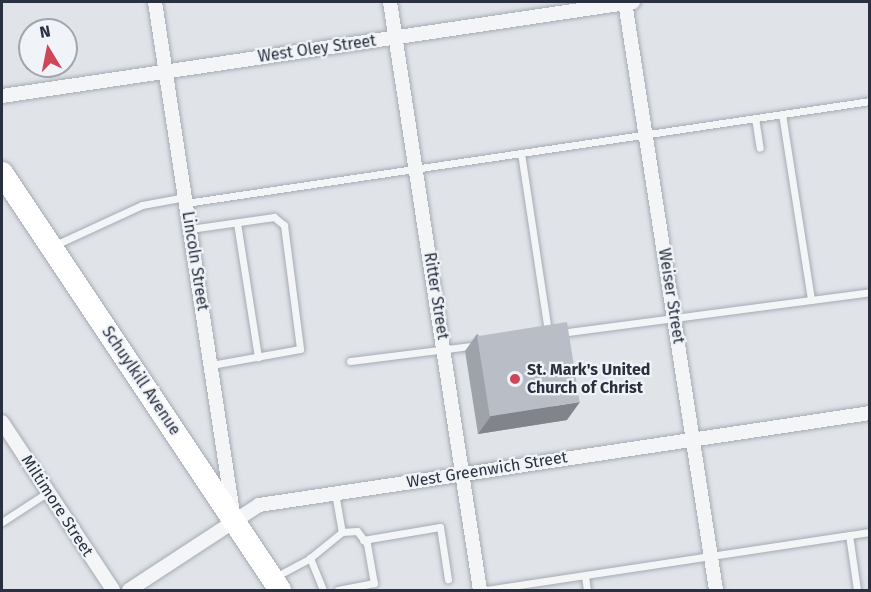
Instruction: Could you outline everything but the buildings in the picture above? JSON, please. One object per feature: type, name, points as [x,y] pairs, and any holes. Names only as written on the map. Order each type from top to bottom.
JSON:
[{"type":"main road","name":"Schuylkill Avenue","points":[[2,173],[276,585]]},
{"type":"street","name":"Lincoln Street","points":[[155,2],[234,521]]},
{"type":"street","name":"Ritter Street","points":[[390,2],[480,591]]},
{"type":"street","name":"West Oley Street","points":[[2,96],[628,2]]},
{"type":"street","name":"Weiser Street","points":[[628,2],[646,135],[716,591]]},
{"type":"street","name":"West Greenwich Street","points":[[129,591],[259,505],[870,412]]},
{"type":"street","name":"Miltimore Street","points":[[2,422],[113,591]]},
{"type":"lane","points":[[51,247],[81,229],[142,205],[416,169],[870,101]]},
{"type":"lane","points":[[782,114],[811,300]]},
{"type":"lane","points":[[755,118],[760,148]]},
{"type":"lane","points":[[521,153],[548,334]]},
{"type":"lane","points":[[190,229],[274,218],[284,225],[302,344],[298,350],[211,365]]},
{"type":"lane","points":[[237,223],[258,357]]},
{"type":"lane","points":[[537,336],[674,315],[870,292]]},
{"type":"lane","points":[[350,361],[491,343]]},
{"type":"lane","points":[[2,522],[48,492]]},
{"type":"lane","points":[[335,493],[342,532]]},
{"type":"lane","points":[[363,540],[440,527],[448,579]]},
{"type":"lane","points":[[276,585],[342,532],[357,531],[363,540],[374,583],[338,591]]},
{"type":"lane","points":[[486,591],[870,532]]},
{"type":"lane","points":[[849,535],[857,591]]},
{"type":"lane","points":[[310,558],[323,591]]},
{"type":"lane","points":[[585,576],[587,591]]},
{"type":"place","name":"St. Mark's United Church of Christ","points":[[515,379]]}]
